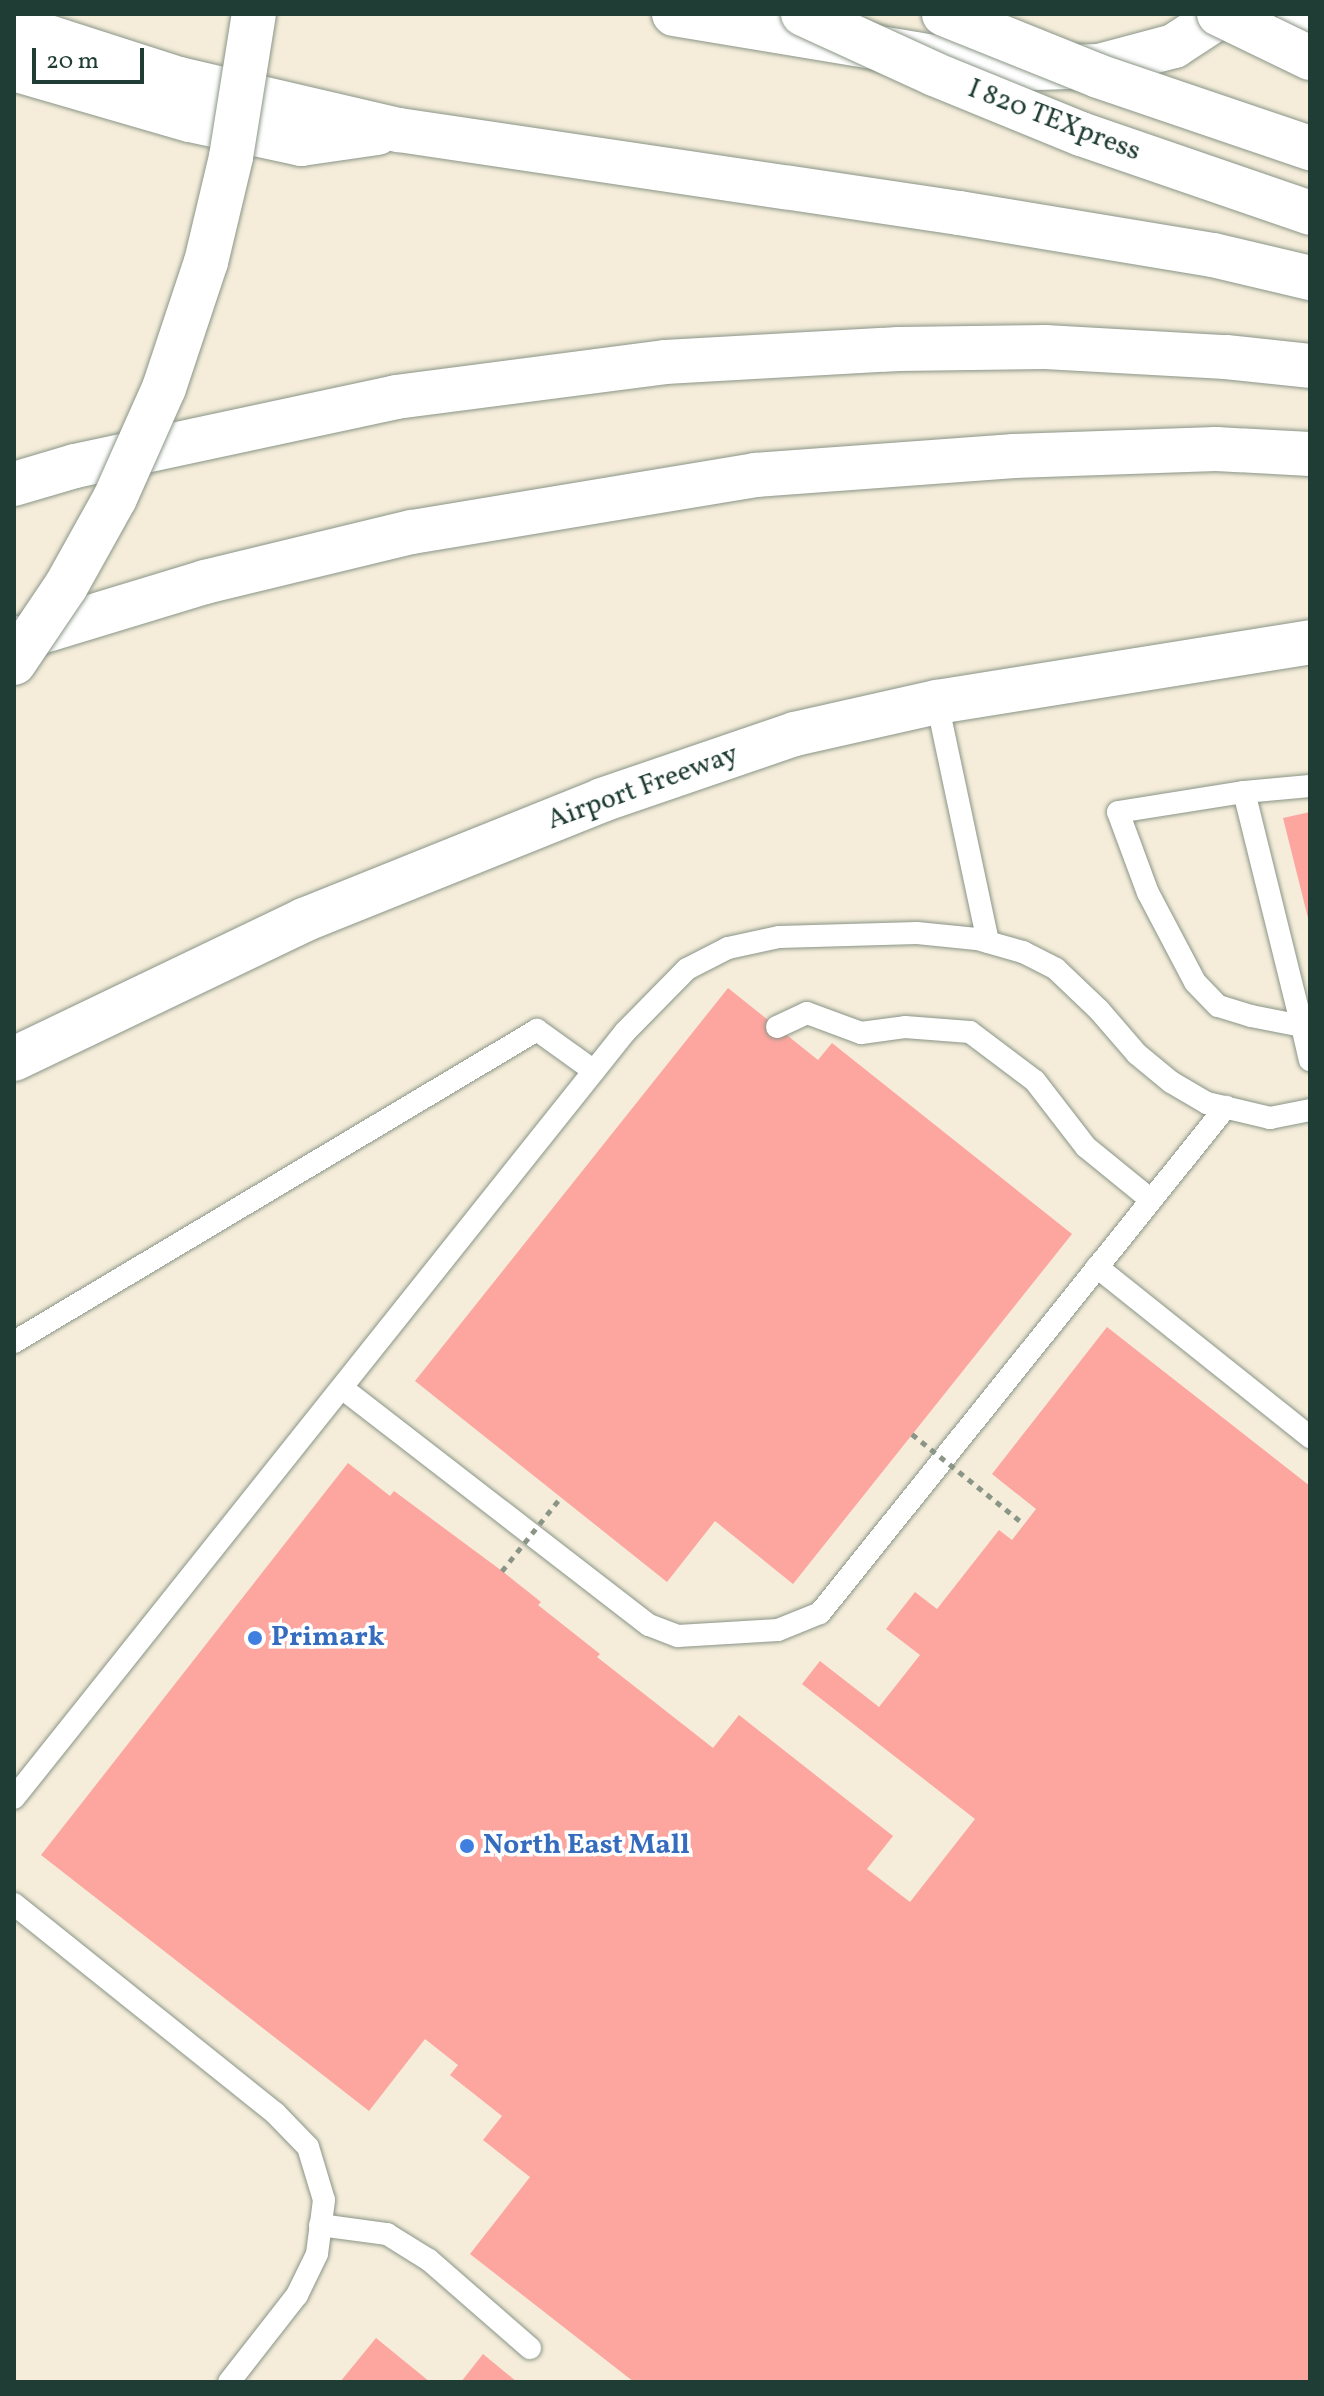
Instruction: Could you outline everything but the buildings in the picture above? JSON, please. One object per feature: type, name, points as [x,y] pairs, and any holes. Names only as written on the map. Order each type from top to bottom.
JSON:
[{"type":"main road","points":[[14,663],[66,586],[115,498],[164,388],[206,262],[231,157],[254,14]]},
{"type":"main road","points":[[674,14],[1007,69],[1099,66],[1174,46],[1221,14],[1310,58]]},
{"type":"main road","name":"I 820 TEXpress","points":[[803,14],[934,74],[1081,134],[1310,213]]},
{"type":"main road","name":"I 820 TEXpress","points":[[944,14],[1098,76],[1310,148]]},
{"type":"main road","points":[[1299,14],[1310,18]]},
{"type":"main road","points":[[14,26],[179,79],[399,130],[456,135],[1004,221],[1213,255],[1310,278]]},
{"type":"main road","points":[[14,69],[190,120],[301,144],[399,130]]},
{"type":"main road","points":[[14,484],[75,466],[396,397],[665,362],[899,349],[1045,347],[1226,357],[1310,366]]},
{"type":"main road","points":[[14,640],[205,582],[412,532],[755,475],[1045,455],[1216,449],[1310,454]]},
{"type":"main road","name":"Airport Freeway","points":[[14,1059],[304,920],[602,800],[795,734],[937,702],[1310,642]]},
{"type":"lane","points":[[937,702],[988,942]]},
{"type":"lane","points":[[1306,1026],[1218,1006],[1195,982],[1148,893],[1118,812],[1244,792],[1310,786]]},
{"type":"lane","points":[[1244,792],[1306,1026],[1310,1060]]},
{"type":"lane","points":[[14,1798],[594,1071],[665,989],[687,969],[728,948],[779,937],[917,933],[988,942],[1023,952],[1056,969],[1099,1010],[1137,1054],[1171,1082],[1207,1103],[1270,1118],[1310,1110]]},
{"type":"lane","points":[[777,1027],[807,1013],[861,1033],[905,1027],[970,1032],[1035,1081],[1086,1147],[1151,1200]]},
{"type":"lane","points":[[14,1342],[537,1030],[594,1071]]},
{"type":"lane","points":[[342,1388],[649,1625],[678,1636],[778,1630],[820,1613],[1226,1107]]},
{"type":"lane","points":[[1097,1267],[1310,1437]]},
{"type":"lane","points":[[14,1904],[292,2128],[308,2147],[324,2200],[317,2254],[297,2295],[229,2382]]},
{"type":"lane","points":[[320,2225],[387,2234],[429,2260],[530,2348]]},
{"type":"path","points":[[912,1434],[1024,1524]]},
{"type":"path","points":[[502,1571],[561,1497]]},
{"type":"place","name":"Primark","points":[[255,1638]]},
{"type":"place","name":"North East Mall","points":[[467,1846]]}]
